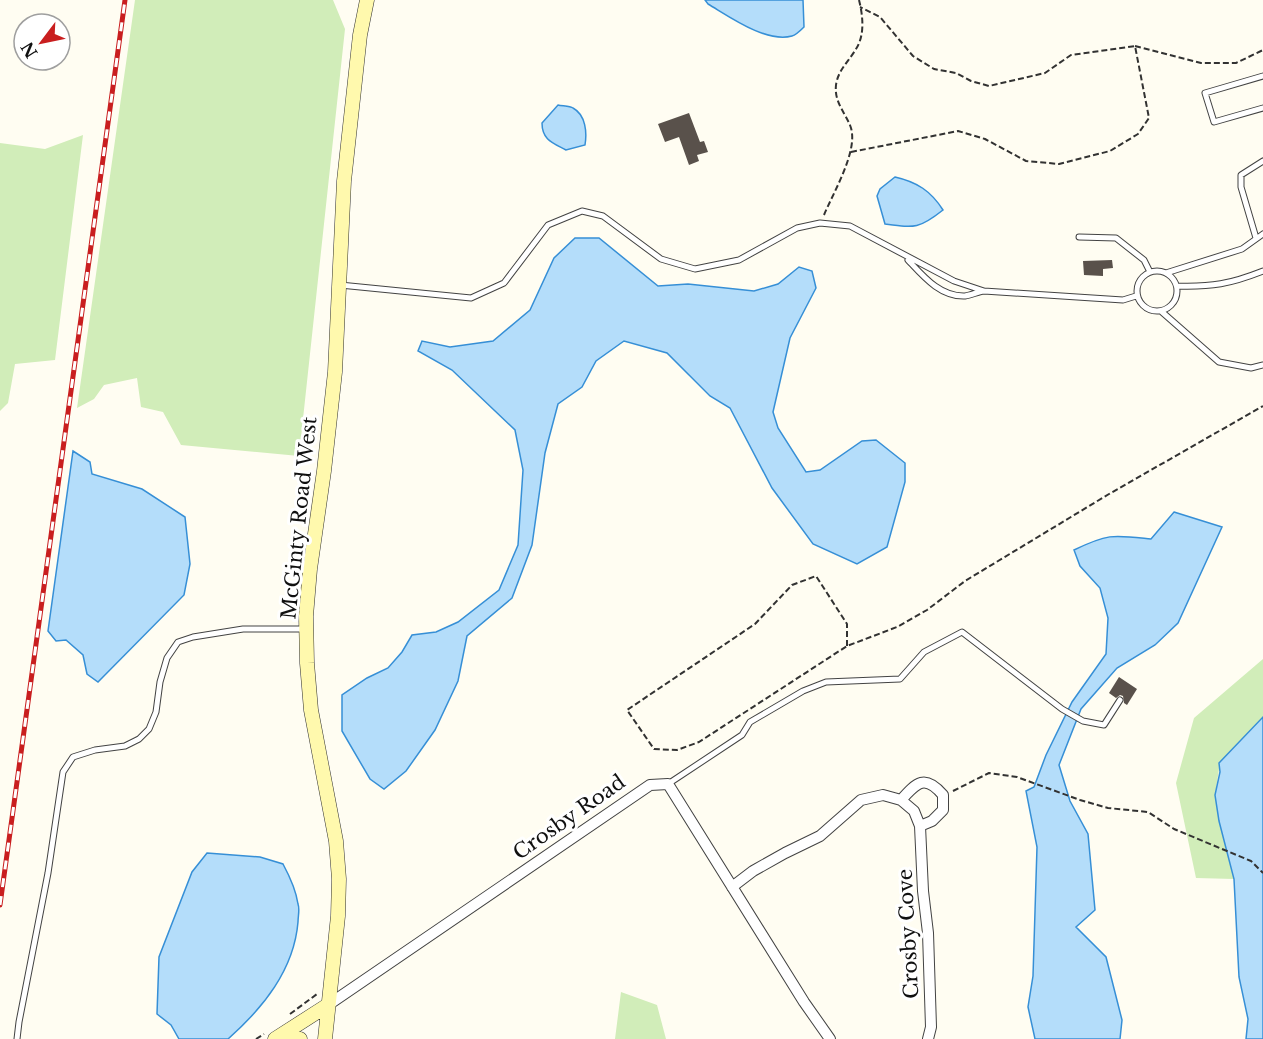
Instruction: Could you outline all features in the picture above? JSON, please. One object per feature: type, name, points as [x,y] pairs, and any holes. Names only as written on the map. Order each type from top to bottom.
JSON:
[{"type":"main road","name":"McGinty Road West","points":[[325,1039],[338,916],[339,879],[336,842],[311,710],[307,630],[310,569],[335,372],[344,181],[360,35],[367,0]]},
{"type":"main road","name":"Crosby Road","points":[[275,1039],[328,1005]]},
{"type":"main road","points":[[288,1039],[300,1039]]},
{"type":"street","points":[[732,887],[785,852],[820,836],[861,800],[884,795],[901,800],[914,811],[920,826],[932,821],[943,810],[943,795],[934,784],[922,782],[911,789],[901,800]]},
{"type":"street","name":"Crosby Road","points":[[328,1005],[650,785],[668,784]]},
{"type":"street","points":[[668,784],[804,1002],[830,1039]]},
{"type":"street","name":"Crosby Cove","points":[[920,826],[932,1027],[928,1039]]},
{"type":"lane","points":[[1263,76],[1205,93],[1214,122],[1263,108]]},
{"type":"lane","points":[[1256,238],[1241,187],[1241,175],[1263,161]]},
{"type":"lane","points":[[339,285],[471,298],[504,283],[548,225],[582,211],[603,216],[661,260],[695,268],[739,260],[797,228],[820,223],[849,226],[954,281],[984,291],[1123,300],[1137,296]]},
{"type":"lane","points":[[1166,273],[1242,249],[1263,234]]},
{"type":"lane","points":[[1079,237],[1116,238],[1144,260],[1150,272]]},
{"type":"lane","points":[[905,256],[932,285],[950,293],[964,296],[984,291]]},
{"type":"lane","points":[[1173,278],[1177,269]]},
{"type":"lane","points":[[1177,286],[1208,287],[1243,279],[1263,271]]},
{"type":"lane","points":[[1150,272],[1166,273],[1173,278],[1177,286],[1175,302],[1161,312],[1146,309],[1137,296],[1139,281],[1150,272]]},
{"type":"lane","points":[[1161,312],[1219,362],[1251,368],[1263,365]]},
{"type":"lane","points":[[17,1039],[46,888],[63,772],[74,757],[95,750],[125,746],[140,739],[149,729],[156,712],[160,682],[167,658],[178,642],[193,637],[243,629],[307,630]]},
{"type":"lane","points":[[668,784],[742,735],[750,722],[803,691],[826,682],[900,679],[924,652],[962,632],[1062,709],[1083,721],[1104,725],[1120,700]]},
{"type":"path","points":[[820,223],[851,152],[851,129],[839,106],[836,85],[843,65],[857,48],[862,33],[859,0]]},
{"type":"path","points":[[860,7],[880,17],[913,56],[934,69],[956,73],[971,81],[989,86],[1045,73],[1071,55],[1135,45],[1201,63],[1236,63],[1263,50]]},
{"type":"path","points":[[851,152],[958,131],[986,139],[1026,161],[1059,164],[1110,151],[1138,134],[1149,118],[1135,45]]},
{"type":"path","points":[[847,646],[846,624],[816,576],[792,585],[755,624],[627,710],[654,749],[677,750],[699,742],[847,646],[897,627],[965,581],[1109,494],[1263,406]]},
{"type":"path","points":[[943,795],[988,773],[1017,777],[1108,808],[1148,812],[1174,829],[1251,861],[1263,873]]},
{"type":"green space","points":[[135,0],[333,0],[345,29],[299,456],[181,445],[163,412],[141,407],[137,378],[104,385],[94,399],[77,408]]},
{"type":"green space","points":[[83,135],[55,360],[15,364],[8,403],[0,411],[0,143],[45,149]]},
{"type":"green space","points":[[1263,659],[1263,717],[1220,763],[1215,795],[1219,821],[1234,879],[1196,878],[1176,783],[1194,718]]},
{"type":"green space","points":[[621,992],[657,1005],[666,1039],[615,1039]]},
{"type":"water","points":[[705,0],[803,0],[804,27],[792,36],[771,36],[737,22]]},
{"type":"water","points":[[558,105],[572,107],[581,115],[586,130],[585,145],[566,150],[546,137],[542,123]]},
{"type":"water","points":[[895,177],[923,188],[943,210],[928,221],[916,226],[885,224],[877,196],[880,189]]},
{"type":"water","points":[[575,238],[599,238],[658,286],[688,284],[754,291],[778,284],[799,267],[812,271],[816,288],[790,338],[773,412],[778,428],[806,472],[820,470],[862,441],[876,440],[905,463],[905,482],[887,547],[857,564],[813,544],[772,488],[730,408],[710,396],[667,353],[624,341],[596,361],[582,387],[558,404],[545,453],[532,545],[512,598],[467,636],[458,681],[435,730],[406,771],[384,789],[370,779],[342,731],[342,695],[367,678],[388,668],[402,652],[412,635],[436,632],[458,622],[499,590],[518,545],[523,470],[515,430],[452,370],[418,351],[422,341],[450,347],[493,341],[530,310],[554,258]]},
{"type":"water","points":[[73,451],[90,462],[92,474],[142,489],[185,517],[190,564],[184,595],[98,682],[87,674],[83,655],[66,640],[56,641],[48,631]]},
{"type":"water","points":[[1174,512],[1222,527],[1178,623],[1155,645],[1117,668],[1081,709],[1059,765],[1070,801],[1088,834],[1095,910],[1076,927],[1106,957],[1122,1020],[1120,1039],[1035,1039],[1028,1007],[1033,976],[1037,847],[1026,791],[1034,787],[1046,755],[1072,702],[1106,654],[1108,618],[1100,588],[1080,566],[1074,550],[1104,538],[1151,539]]},
{"type":"water","points":[[1263,717],[1263,1039],[1246,1039],[1248,1019],[1239,977],[1234,879],[1219,821],[1215,795],[1220,772],[1219,763]]},
{"type":"water","points":[[207,853],[260,857],[283,864],[296,894],[299,908],[298,922],[290,956],[275,987],[241,1027],[228,1039],[179,1039],[171,1025],[157,1014],[159,957],[192,872]]},
{"type":"building","points":[[689,113],[700,142],[704,141],[708,152],[697,155],[699,161],[689,165],[679,137],[665,142],[658,124]]},
{"type":"building","points":[[1112,260],[1113,268],[1103,269],[1103,276],[1084,275],[1083,261]]},
{"type":"building","points":[[1119,677],[1137,689],[1127,705],[1124,703],[1123,696],[1116,698],[1109,693]]},
{"type":"railway","points":[[0,905],[125,0]]}]
